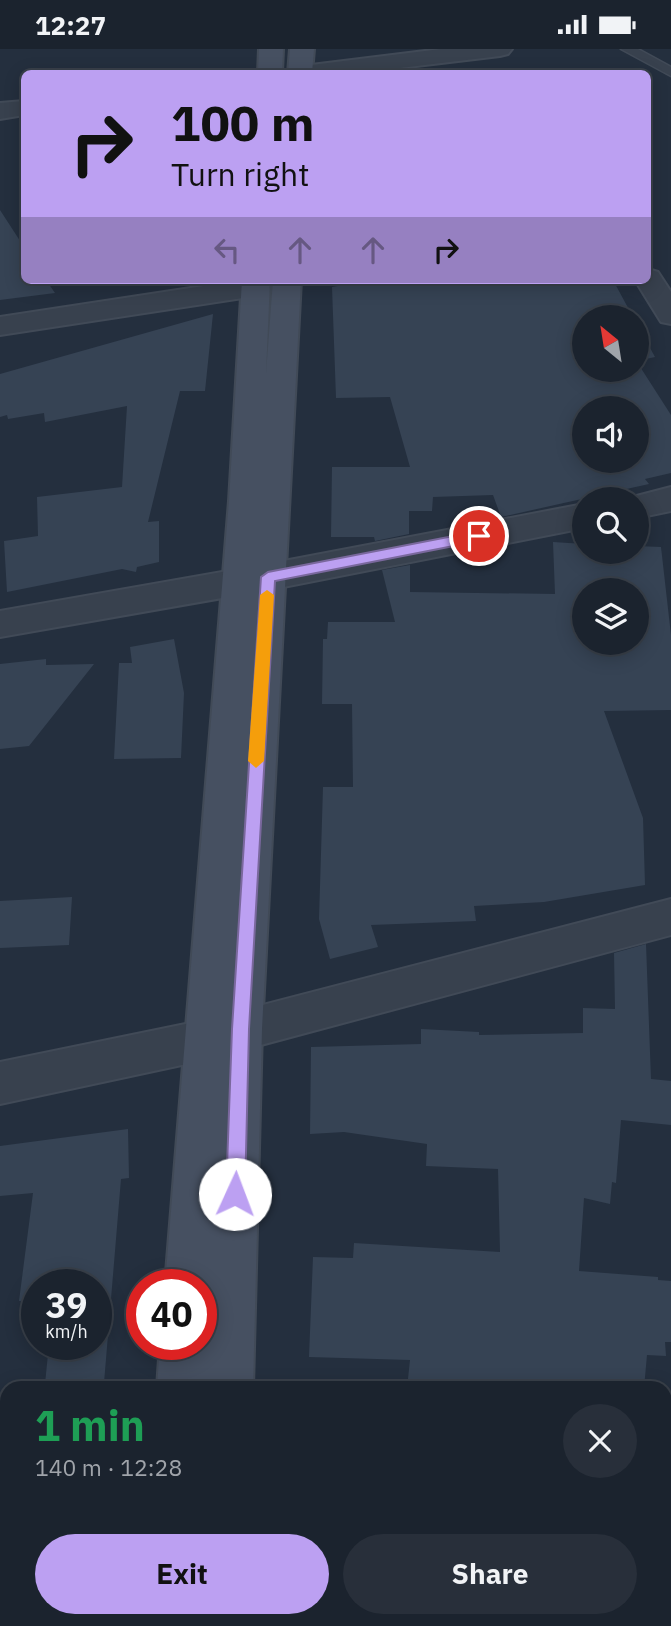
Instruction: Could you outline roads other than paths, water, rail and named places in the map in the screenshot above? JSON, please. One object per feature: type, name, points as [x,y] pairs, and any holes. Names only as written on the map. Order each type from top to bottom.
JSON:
[{"type":"street","points":[[270,70],[271,49]]},
{"type":"street","points":[[301,70],[302,49]]},
{"type":"street","points":[[334,70],[507,54]]},
{"type":"street","points":[[0,111],[21,108]]},
{"type":"street","points":[[651,283],[671,315]]},
{"type":"street","points":[[0,327],[255,284]]},
{"type":"street","points":[[190,1269],[223,1034],[253,579],[267,284]]},
{"type":"street","points":[[649,504],[671,499]]},
{"type":"street","points":[[0,624],[572,518]]},
{"type":"street","points":[[0,1083],[223,1034],[671,917]]},
{"type":"street","points":[[223,1034],[229,1381]]},
{"type":"street","points":[[181,1381],[183,1360]]},
{"type":"lane","points":[[628,49],[671,72]]}]
